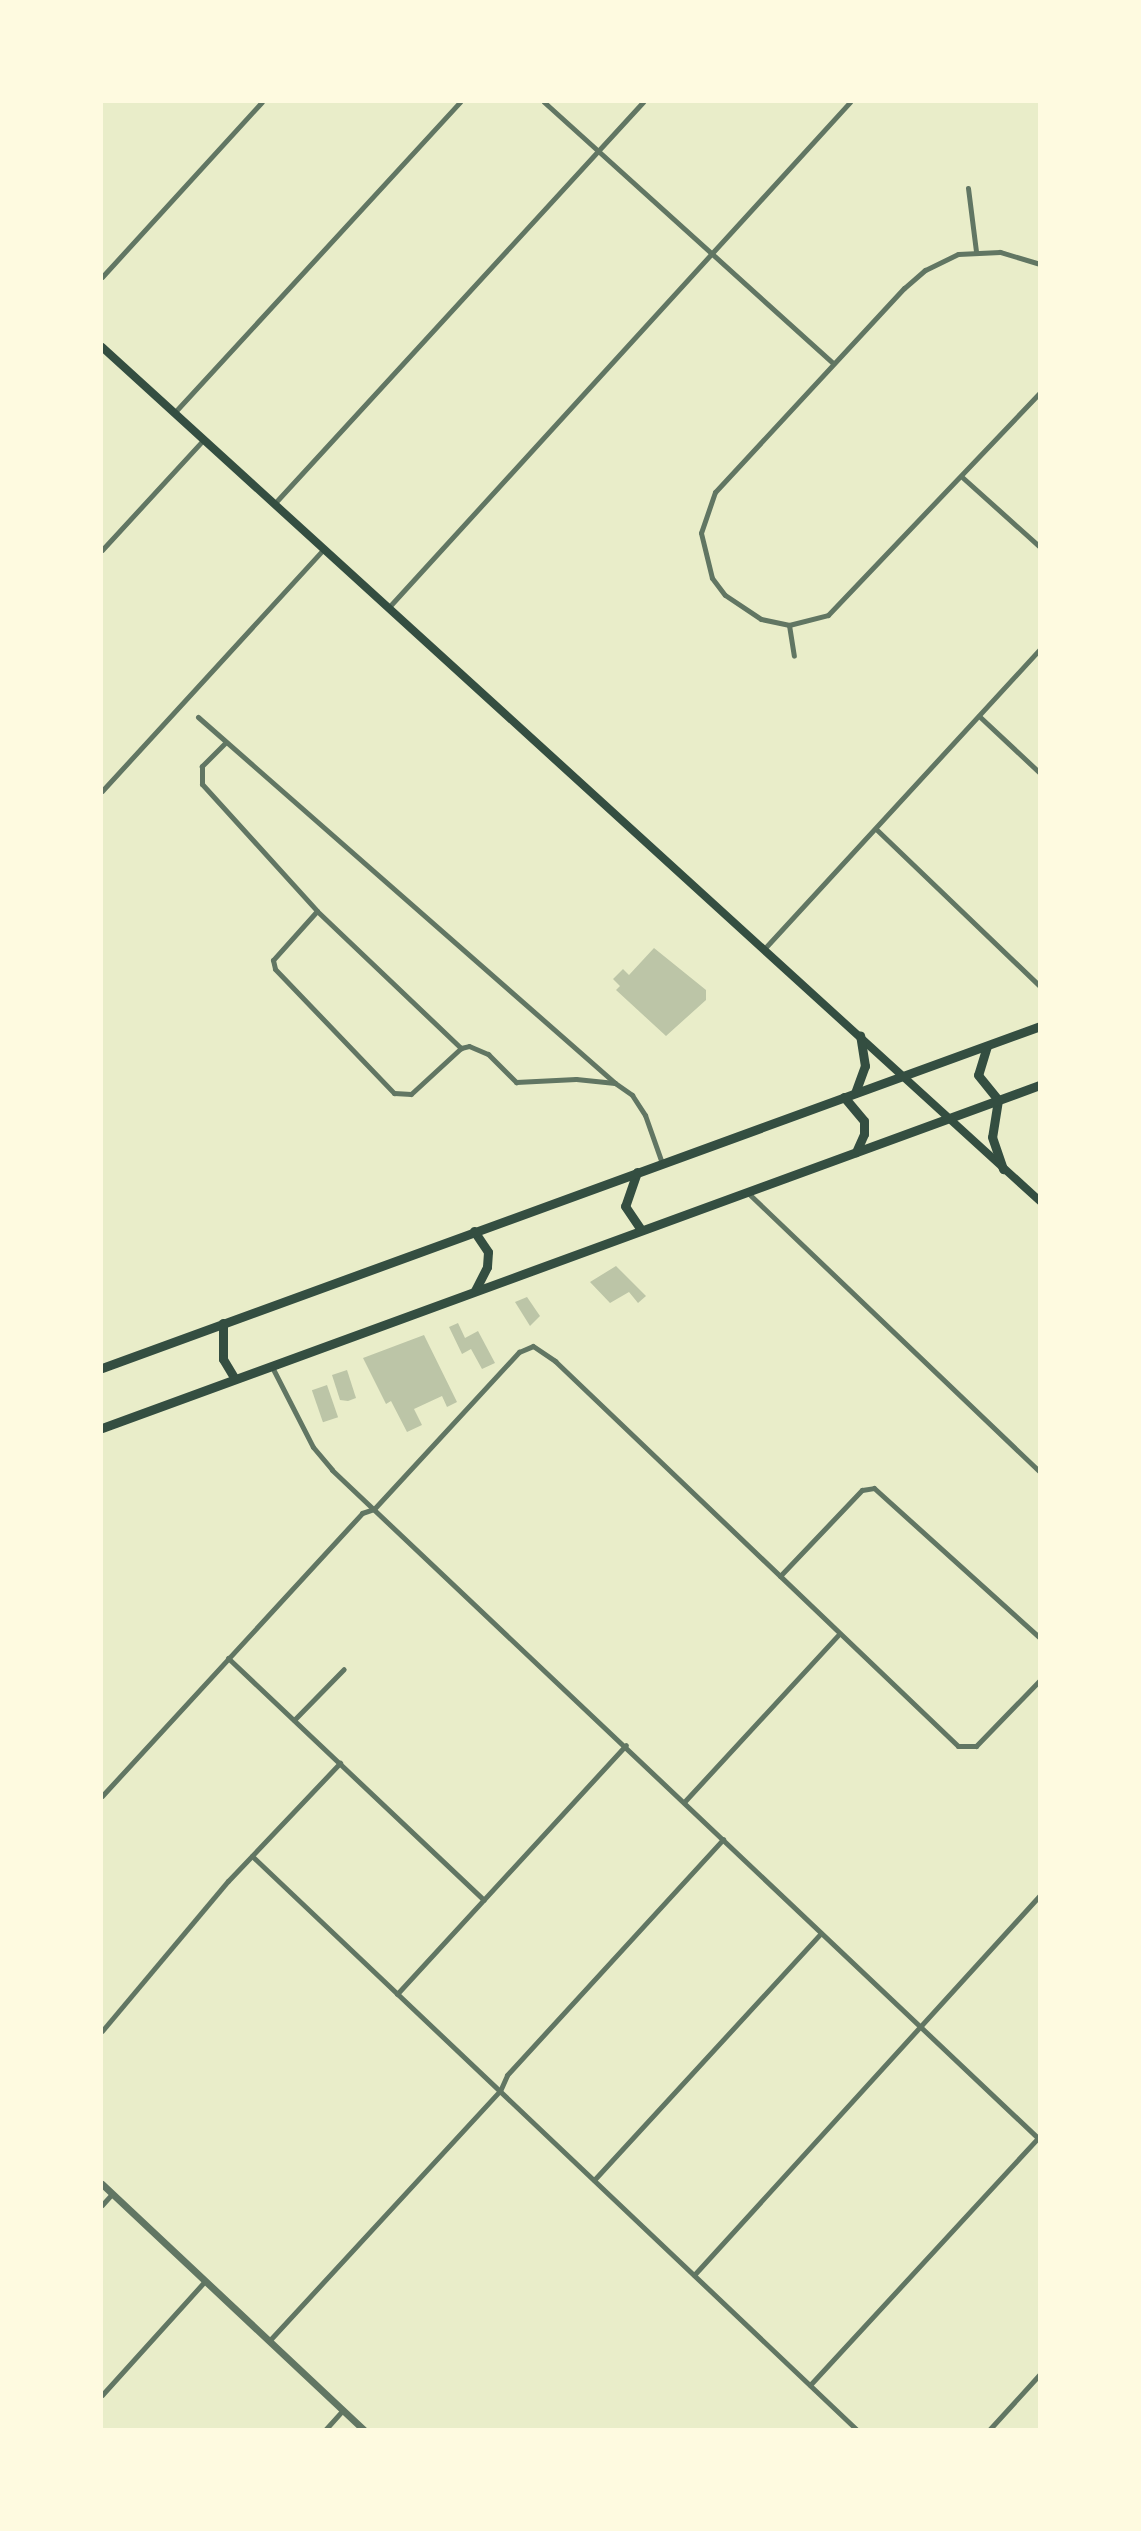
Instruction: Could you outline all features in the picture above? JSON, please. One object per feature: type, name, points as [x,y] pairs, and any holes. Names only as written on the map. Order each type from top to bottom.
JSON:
[{"type":"main road","points":[[102,347],[1040,1201]]},
{"type":"main road","points":[[102,1368],[1040,1026]]},
{"type":"main road","points":[[855,1093],[865,1066],[860,1035]]},
{"type":"main road","points":[[987,1045],[980,1057],[978,1075],[998,1100],[992,1137],[1003,1169]]},
{"type":"main road","points":[[102,1428],[1040,1085]]},
{"type":"main road","points":[[844,1097],[864,1121],[864,1134],[856,1152]]},
{"type":"main road","points":[[637,1172],[625,1206],[629,1219],[641,1230]]},
{"type":"main road","points":[[474,1231],[488,1252],[484,1275],[475,1291]]},
{"type":"main road","points":[[223,1323],[223,1359],[235,1379]]},
{"type":"street","points":[[102,277],[262,102]]},
{"type":"street","points":[[174,413],[460,102]]},
{"type":"street","points":[[544,102],[832,362]]},
{"type":"street","points":[[274,504],[643,102]]},
{"type":"street","points":[[388,607],[850,102]]},
{"type":"street","points":[[968,188],[976,251]]},
{"type":"street","points":[[1040,264],[1014,255],[976,251],[940,260],[925,270],[832,362],[721,483],[701,527],[704,558],[725,595],[761,619],[789,625],[815,620],[841,606],[1040,392]]},
{"type":"street","points":[[102,550],[203,439]]},
{"type":"street","points":[[962,477],[1040,547]]},
{"type":"street","points":[[102,791],[324,549]]},
{"type":"street","points":[[789,625],[794,656]]},
{"type":"street","points":[[765,948],[1040,649]]},
{"type":"street","points":[[979,716],[1040,773]]},
{"type":"street","points":[[198,717],[226,743],[237,747],[615,1083],[632,1095],[645,1115],[662,1163]]},
{"type":"street","points":[[226,743],[202,766],[202,784],[317,911],[461,1048]]},
{"type":"street","points":[[876,829],[1040,986]]},
{"type":"street","points":[[317,911],[273,960],[275,969],[394,1093],[411,1094],[461,1048],[476,1047],[488,1054],[516,1082],[576,1079],[615,1083]]},
{"type":"street","points":[[747,1192],[1040,1472]]},
{"type":"street","points":[[102,1796],[362,1513],[374,1509],[519,1352],[533,1346],[555,1361],[950,1740],[966,1749],[976,1746],[1040,1680]]},
{"type":"street","points":[[271,1365],[313,1447],[374,1509],[1039,2138],[810,2385]]},
{"type":"street","points":[[780,1576],[862,1490],[874,1488],[1040,1638]]},
{"type":"street","points":[[685,1801],[839,1634]]},
{"type":"street","points":[[228,1658],[484,1899]]},
{"type":"street","points":[[294,1720],[344,1669]]},
{"type":"street","points":[[397,1994],[626,1745]]},
{"type":"street","points":[[102,2031],[252,1856],[340,1763]]},
{"type":"street","points":[[269,2341],[500,2091],[507,2074],[723,1839]]},
{"type":"street","points":[[252,1856],[857,2430]]},
{"type":"street","points":[[694,2275],[1040,1895]]},
{"type":"street","points":[[594,2180],[821,1933]]},
{"type":"street","points":[[102,2184],[363,2430]]},
{"type":"street","points":[[102,2205],[112,2194]]},
{"type":"street","points":[[102,2395],[205,2281]]},
{"type":"street","points":[[989,2430],[1040,2374]]},
{"type":"street","points":[[325,2430],[343,2410]]},
{"type":"building","points":[[654,948],[706,990],[706,1000],[666,1036],[616,990],[620,986],[613,979],[623,969],[629,975]]},
{"type":"building","points":[[616,1266],[646,1296],[638,1303],[629,1292],[610,1303],[590,1282]]},
{"type":"building","points":[[527,1297],[540,1316],[530,1326],[515,1302]]},
{"type":"building","points":[[458,1323],[465,1338],[478,1331],[495,1363],[482,1369],[471,1349],[462,1354],[449,1327]]},
{"type":"building","points":[[424,1335],[457,1402],[447,1407],[442,1396],[414,1409],[422,1425],[407,1432],[391,1401],[386,1404],[363,1358]]},
{"type":"building","points":[[347,1370],[356,1398],[348,1401],[340,1400],[332,1375]]},
{"type":"building","points":[[327,1385],[338,1417],[323,1422],[312,1390]]}]
